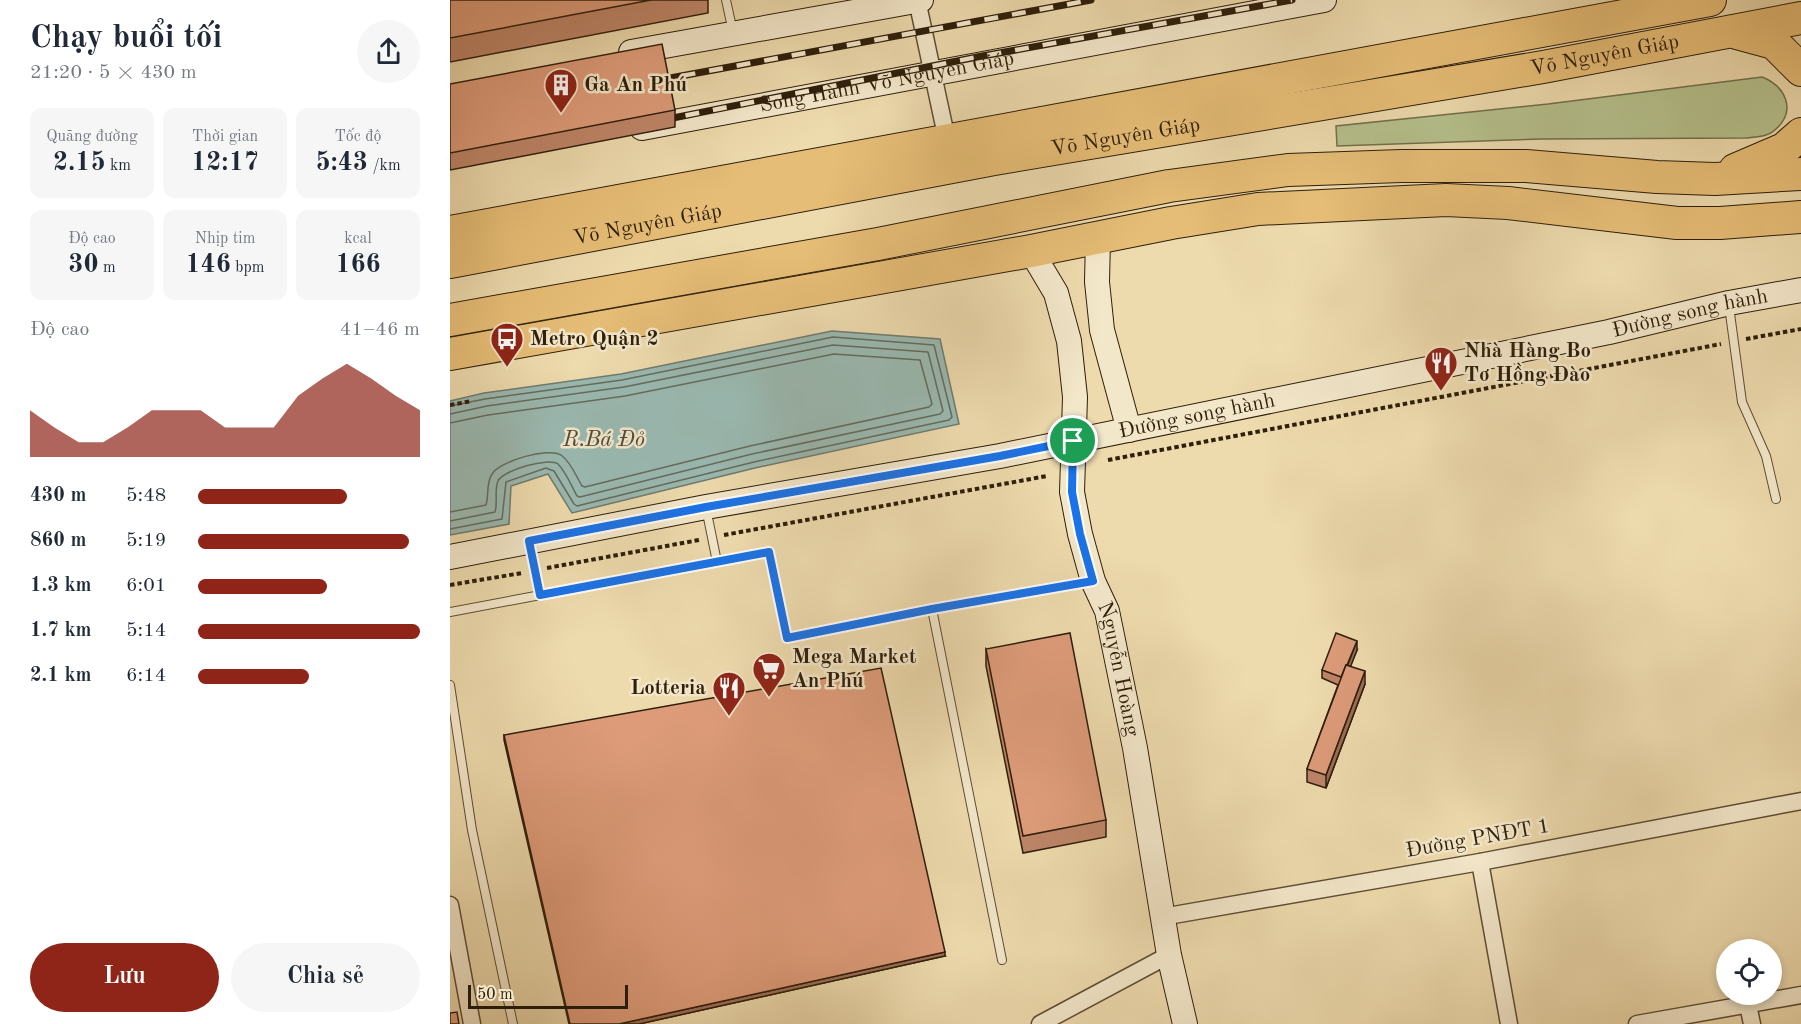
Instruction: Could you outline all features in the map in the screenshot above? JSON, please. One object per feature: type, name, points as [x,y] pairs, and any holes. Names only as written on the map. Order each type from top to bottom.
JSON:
[{"type":"highway","name":"Võ Nguyên Giáp","points":[[450,232],[1710,0]]},
{"type":"highway","points":[[1663,8],[1732,32],[1774,43],[1801,70]]},
{"type":"highway","name":"Võ Nguyên Giáp","points":[[450,262],[1005,157],[1544,67],[1801,18]]},
{"type":"highway","points":[[1715,179],[1784,149],[1801,134]]},
{"type":"highway","points":[[450,320],[878,244],[1169,186],[1288,170],[1401,166],[1526,166],[1656,177],[1715,179],[1799,167]]},
{"type":"highway","points":[[1720,223],[1759,209],[1799,167]]},
{"type":"highway","points":[[450,354],[1258,209],[1446,200],[1508,203],[1677,223],[1720,223],[1801,217]]},
{"type":"main road","points":[[603,57],[918,0]]},
{"type":"main road","name":"Song Hành Võ Nguyên Giáp","points":[[615,133],[1324,0]]},
{"type":"main road","points":[[1098,239],[1097,282],[1102,330],[1129,430]]},
{"type":"main road","name":"Nguyễn Hoàng","points":[[1031,251],[1056,293],[1067,333],[1075,382],[1072,492],[1080,534],[1093,581],[1107,611],[1135,748],[1169,955],[1185,1024]]},
{"type":"main road","name":"Đường song hành","points":[[450,556],[706,507],[1000,456],[1609,332],[1729,303],[1801,290]]},
{"type":"street","points":[[918,0],[947,140]]},
{"type":"street","name":"Đường PNĐT 1","points":[[1162,917],[1480,862],[1801,801]]},
{"type":"street","points":[[1480,862],[1509,1024]]},
{"type":"street","points":[[450,905],[472,1024]]},
{"type":"street","points":[[1040,1024],[1169,955]]},
{"type":"street","points":[[1782,999],[1801,995]]},
{"type":"street","points":[[1637,1024],[1749,1005],[1752,1024]]},
{"type":"lane","points":[[726,0],[733,34]]},
{"type":"lane","points":[[1729,303],[1742,402],[1766,456],[1776,499]]},
{"type":"lane","points":[[706,507],[717,562]]},
{"type":"lane","points":[[529,541],[540,595]]},
{"type":"lane","points":[[450,612],[769,552],[787,638],[932,609],[1093,581]]},
{"type":"lane","points":[[932,609],[1002,960]]},
{"type":"lane","points":[[450,685],[472,830],[513,1024]]},
{"type":"path","points":[[1107,460],[1801,329]]},
{"type":"path","points":[[450,405],[472,401]]},
{"type":"path","points":[[450,584],[1047,476]]},
{"type":"green space","points":[[1762,77],[1782,92],[1787,107],[1782,122],[1776,129],[1758,137],[1542,139],[1337,146],[1336,126],[1548,104]]},
{"type":"water","name":"R.Bá Đỏ","points":[[832,331],[940,339],[959,424],[755,468],[572,513],[548,474],[511,486],[509,524],[450,535],[450,401],[484,393],[621,374]]},
{"type":"building","points":[[450,0],[651,0],[450,38]]},
{"type":"building","name":"Ga An Phú","points":[[662,44],[675,110],[450,153],[450,84]]},
{"type":"building","points":[[1070,633],[1106,820],[1023,836],[986,649]]},
{"type":"building","points":[[1336,633],[1357,641],[1341,677],[1322,670]]},
{"type":"building","points":[[1346,665],[1365,671],[1326,775],[1307,769]]},
{"type":"building","points":[[881,668],[945,952],[619,1024],[570,1024],[504,735]]},
{"type":"building","points":[[457,1012],[459,1024],[450,1024],[450,1013]]},
{"type":"railway","points":[[654,81],[1091,0]]},
{"type":"railway","points":[[658,121],[977,57],[1292,0]]},
{"type":"place","name":"Ga An Phú","points":[[561,114]]},
{"type":"place","name":"Metro Quận 2","points":[[507,368]]},
{"type":"place","name":"Nhà Hàng Bo Tơ Hồng Đào","points":[[1441,392]]},
{"type":"place","name":"Mega Market An Phú","points":[[769,698]]},
{"type":"place","name":"Lotteria","points":[[729,717]]},
{"type":"route","points":[[1073,441],[1072,492],[1080,534],[1093,581],[932,609],[787,638],[769,552],[540,595],[529,541],[1073,441]]}]
